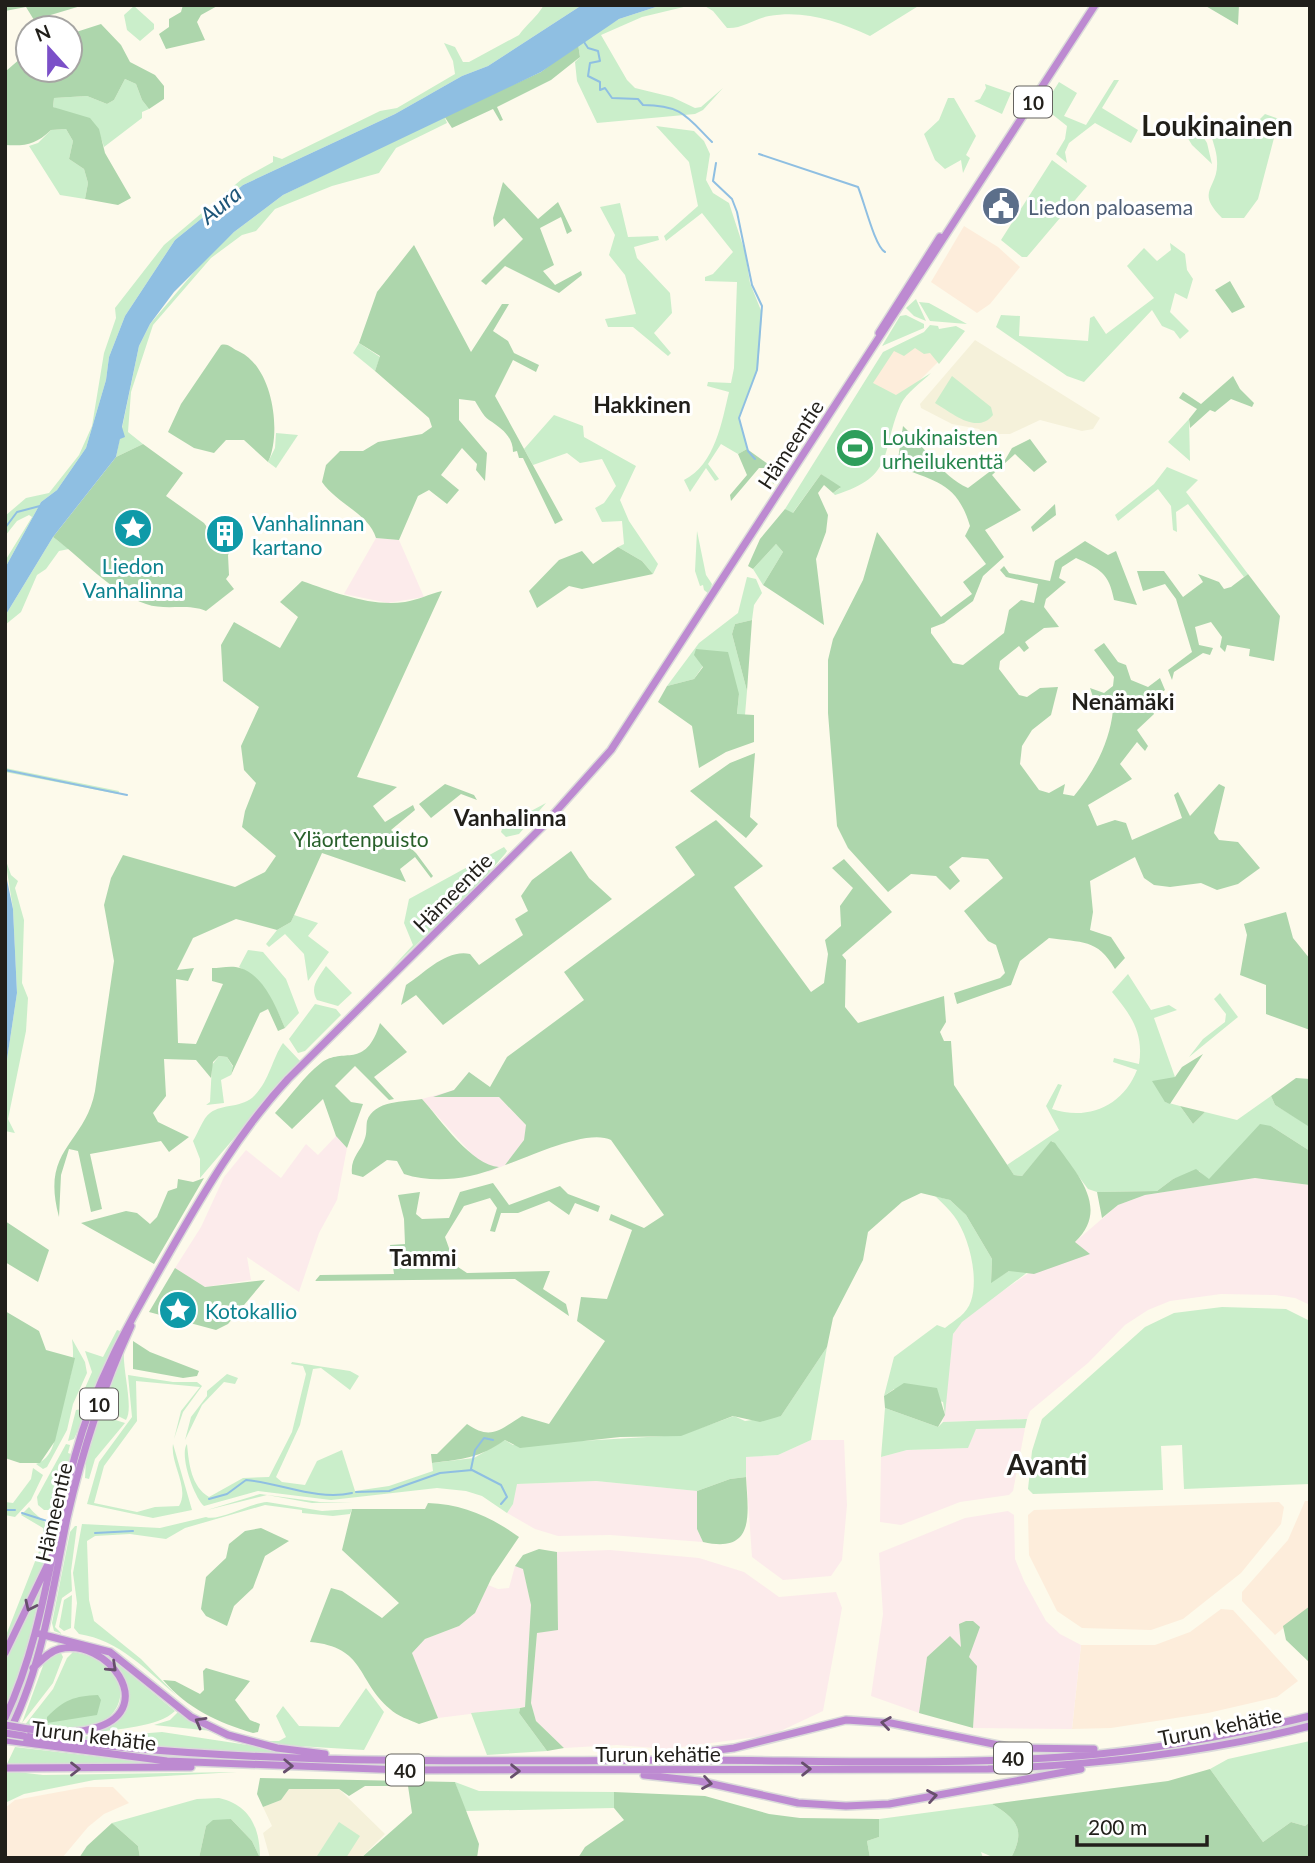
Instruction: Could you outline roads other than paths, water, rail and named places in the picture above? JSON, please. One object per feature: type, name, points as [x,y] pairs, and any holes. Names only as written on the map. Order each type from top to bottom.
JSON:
[{"type":"highway","name":"Hämeentie","points":[[5,1740],[32,1669],[66,1489],[93,1399],[115,1347],[214,1175],[266,1103],[543,826],[611,750],[864,362],[909,283],[970,198],[1095,5]]},
{"type":"highway","name":"Hämeentie","points":[[5,1718],[39,1634],[92,1426],[112,1369],[145,1296]]},
{"type":"highway","points":[[5,1653],[52,1556]]},
{"type":"highway","points":[[39,1634],[110,1652],[184,1712],[228,1735],[277,1748],[360,1758]]},
{"type":"highway","points":[[5,1726],[25,1736],[70,1732],[99,1727],[118,1712],[125,1693],[124,1681],[116,1667],[80,1650],[54,1650],[32,1669]]},
{"type":"highway","name":"Turun kehätie","points":[[5,1733],[162,1752],[360,1758],[637,1760],[1038,1757],[1172,1744],[1310,1716]]},
{"type":"highway","points":[[637,1760],[734,1748],[846,1720],[891,1723],[1031,1749],[1097,1749],[1172,1744]]},
{"type":"highway","name":"Turun kehätie","points":[[5,1740],[25,1736],[111,1756],[220,1764],[591,1771],[852,1769],[1037,1767],[1150,1757],[1310,1726]]},
{"type":"highway","points":[[591,1771],[699,1781],[797,1803],[870,1805],[1150,1757]]},
{"type":"highway","points":[[6,1768],[168,1769],[220,1764]]},
{"type":"water","name":"Aura","points":[[582,5],[662,5],[619,19],[541,72],[283,195],[234,232],[174,292],[150,324],[139,346],[122,427],[125,437],[120,439],[116,457],[53,537],[5,616],[5,568],[41,502],[57,490],[86,448],[106,380],[109,357],[125,316],[175,240],[243,185],[395,114],[462,76],[488,66]]},
{"type":"water","points":[[5,870],[13,909],[17,993],[5,1073]]},
{"type":"waterway","points":[[582,39],[588,48],[598,51],[600,61],[590,63],[588,76],[600,82],[600,90],[605,88],[612,98],[638,99],[643,105],[675,110],[689,119],[712,142]]},
{"type":"waterway","points":[[759,154],[858,187],[874,233],[885,252]]},
{"type":"waterway","points":[[716,163],[713,181],[732,199],[752,285],[762,306],[757,370],[739,418],[748,451],[755,459]]},
{"type":"waterway","points":[[5,528],[17,512],[40,506]]},
{"type":"waterway","points":[[5,770],[127,795]]},
{"type":"waterway","points":[[471,1469],[475,1450],[484,1438],[493,1440]]},
{"type":"waterway","points":[[356,1492],[389,1491],[440,1473],[472,1470],[501,1485],[507,1497],[501,1504]]},
{"type":"waterway","points":[[209,1499],[227,1494],[246,1480],[326,1495],[352,1493]]},
{"type":"waterway","points":[[5,1510],[15,1510]]},
{"type":"waterway","points":[[22,1513],[47,1521]]},
{"type":"waterway","points":[[95,1533],[133,1531]]},
{"type":"place","name":"Liedon paloasema","points":[[1001,206]]},
{"type":"place","name":"Loukinaisten urheilukenttä","points":[[855,448]]},
{"type":"place","name":"Liedon Vanhalinna","points":[[133,528]]},
{"type":"place","name":"Vanhalinnan kartano","points":[[225,534]]},
{"type":"place","name":"Kotokallio","points":[[178,1310]]},
{"type":"district","name":"Loukinainen","points":[[1217,125]]},
{"type":"district","name":"Hakkinen","points":[[642,404]]},
{"type":"district","name":"Nenämäki","points":[[1123,701]]},
{"type":"district","name":"Vanhalinna","points":[[510,817]]},
{"type":"district","name":"Tammi","points":[[423,1257]]},
{"type":"district","name":"Avanti","points":[[1047,1464]]},
{"type":"park label","name":"Yläortenpuisto","points":[[361,838]]}]
